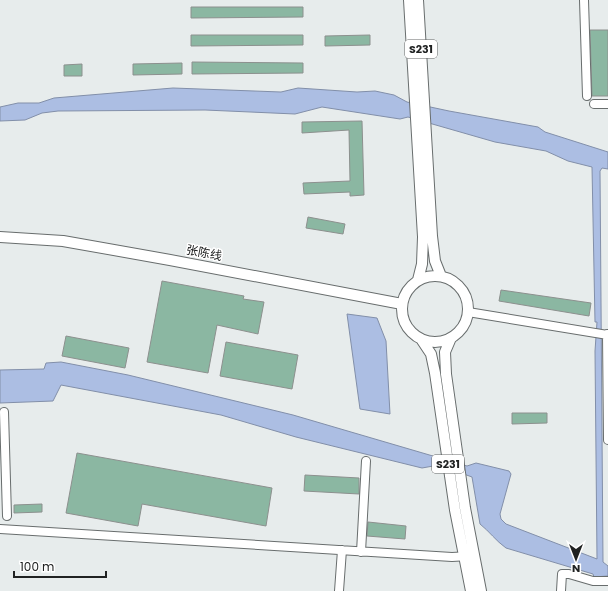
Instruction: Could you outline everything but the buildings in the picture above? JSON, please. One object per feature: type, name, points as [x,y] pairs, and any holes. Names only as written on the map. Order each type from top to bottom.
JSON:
[{"type":"main road","name":"S231","points":[[409,0],[433,249],[435,261],[441,276]]},
{"type":"main road","name":"S231","points":[[418,0],[419,97]]},
{"type":"main road","name":"S231","points":[[418,280],[422,264],[423,237],[421,127]]},
{"type":"main road","name":"张陈线","points":[[0,237],[63,242],[178,261],[402,304]]},
{"type":"main road","points":[[430,276],[441,276],[452,280],[461,288],[468,303],[468,312],[462,328],[451,338],[440,341],[421,339],[409,329],[404,321],[402,304],[408,290],[418,280],[430,276]]},
{"type":"main road","name":"S231","points":[[451,338],[445,352],[446,374],[469,556],[470,591]]},
{"type":"main road","name":"S231","points":[[421,339],[431,354],[450,479],[469,556],[481,591]]},
{"type":"street","points":[[584,0],[587,96]]},
{"type":"street","points":[[594,104],[608,104]]},
{"type":"street","points":[[468,312],[607,334],[608,440]]},
{"type":"street","points":[[5,412],[7,516]]},
{"type":"street","points":[[361,552],[366,461]]},
{"type":"street","points":[[0,529],[452,558],[469,556]]},
{"type":"street","points":[[339,591],[342,550]]},
{"type":"street","points":[[561,591],[562,574],[569,574],[593,581],[608,581]]},
{"type":"water","points":[[173,88],[281,92],[298,88],[357,92],[375,91],[394,95],[407,102],[538,127],[545,132],[608,152],[608,169],[602,168],[600,171],[603,562],[608,566],[608,576],[594,577],[593,574],[506,548],[480,524],[472,477],[439,465],[422,468],[296,437],[221,415],[61,385],[53,401],[0,403],[0,370],[44,369],[46,363],[61,362],[128,375],[293,415],[467,466],[476,463],[509,471],[511,474],[500,514],[501,519],[506,524],[597,559],[595,351],[597,322],[595,322],[592,167],[568,161],[546,151],[495,142],[408,117],[400,119],[322,107],[295,114],[205,110],[58,111],[42,113],[25,120],[0,121],[0,107],[18,103],[39,103],[54,98]]},
{"type":"water","points":[[347,314],[377,318],[386,341],[390,414],[360,409]]}]
